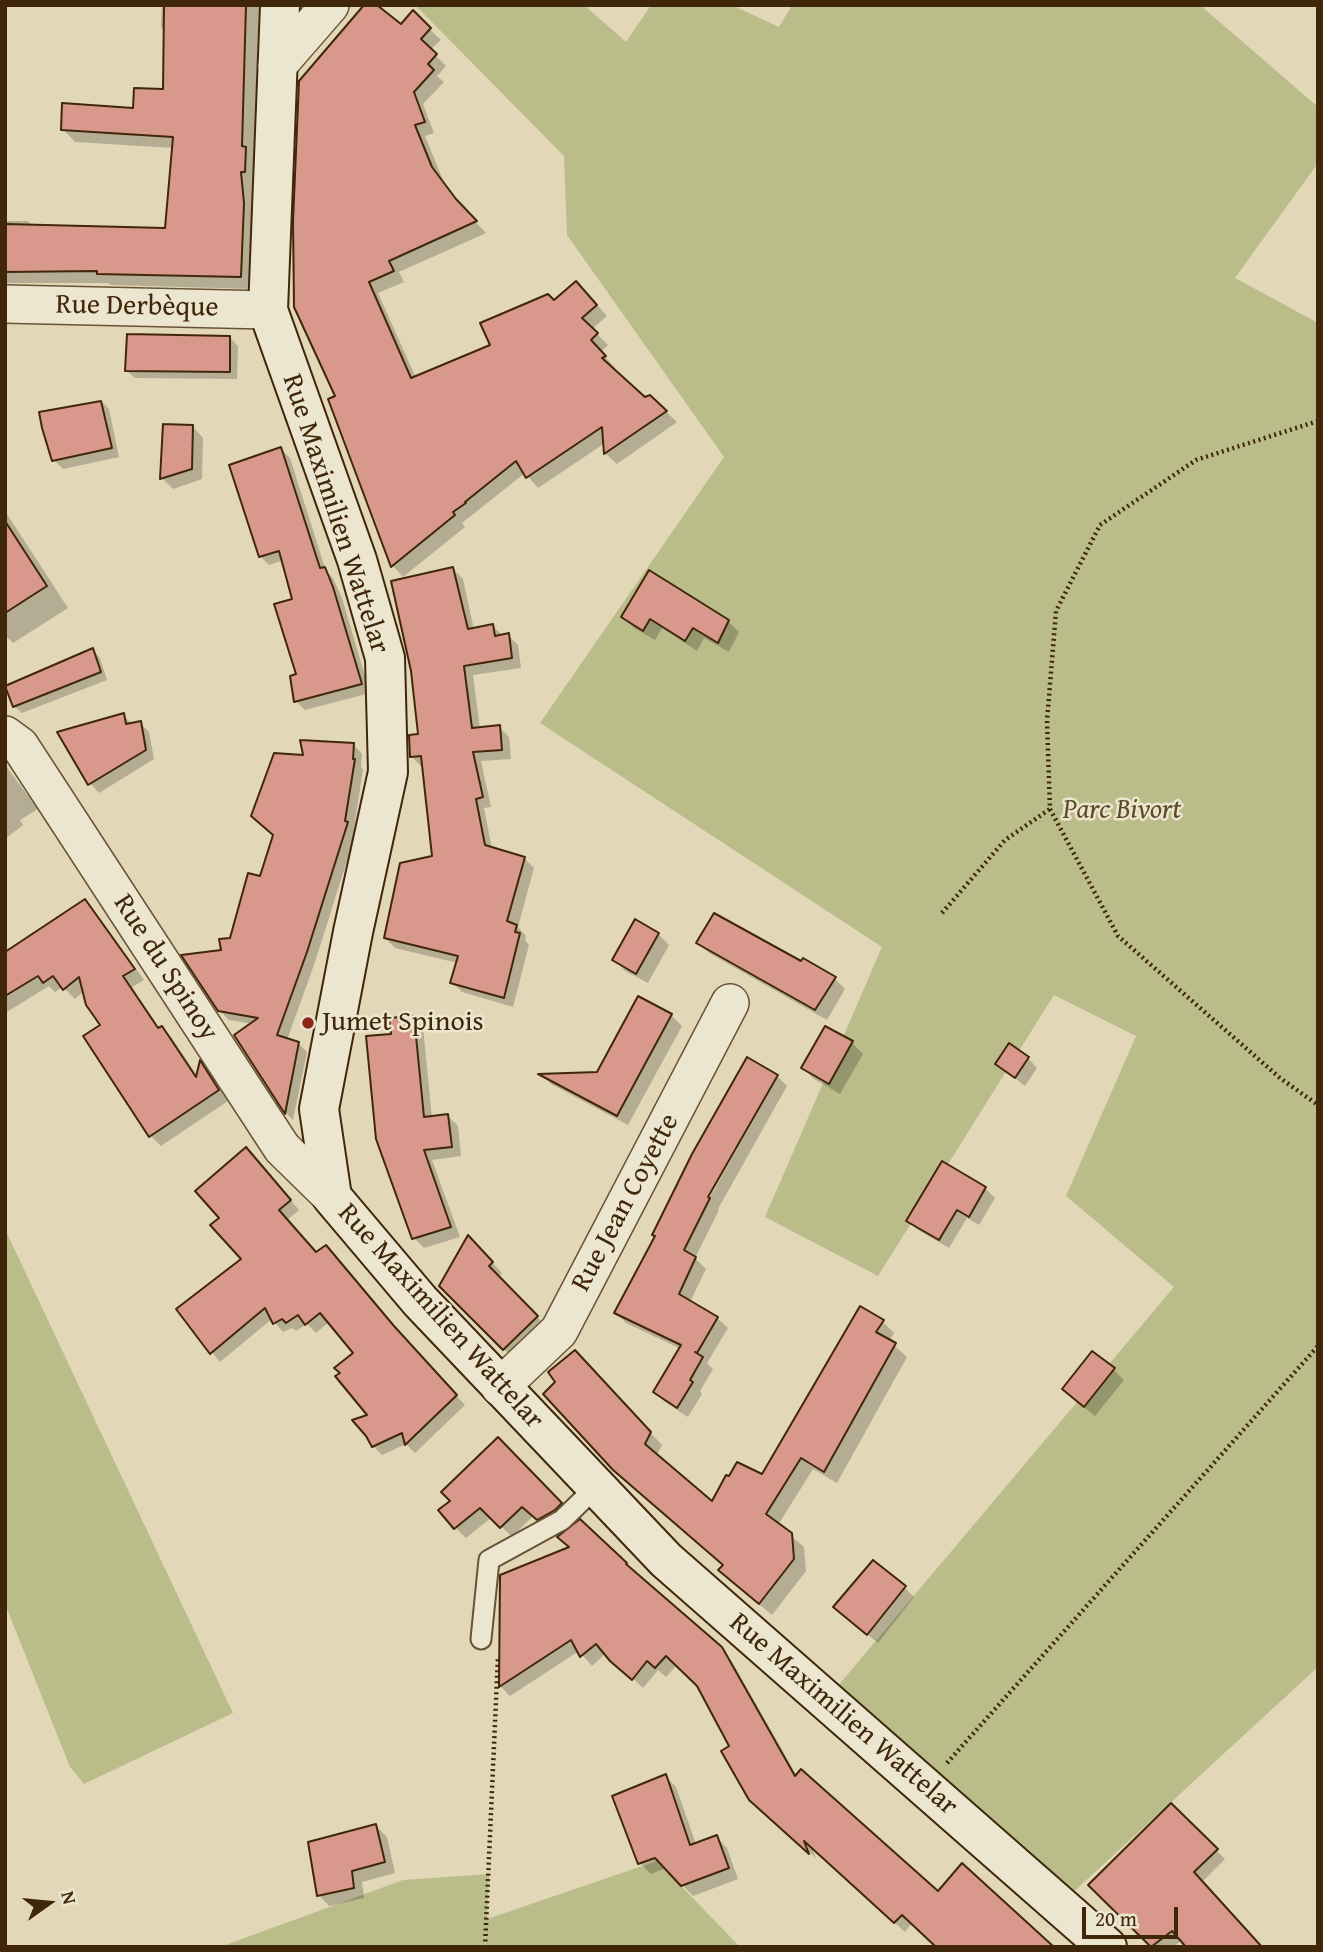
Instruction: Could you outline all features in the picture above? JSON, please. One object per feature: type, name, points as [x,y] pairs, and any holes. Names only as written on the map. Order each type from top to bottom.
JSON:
[{"type":"street","name":"Rue Maximilien Wattelar","points":[[280,5],[268,310],[357,560],[385,658],[388,772],[353,932],[319,1109],[332,1197],[420,1301],[666,1560],[1107,1947]]},
{"type":"street","points":[[277,66],[330,5]]},
{"type":"street","name":"Rue Derbèque","points":[[5,304],[268,310]]},
{"type":"street","name":"Rue du Spinoy","points":[[5,735],[20,746],[282,1148],[332,1197]]},
{"type":"street","name":"Rue Jean Coyette","points":[[500,1387],[559,1331],[730,1003]]},
{"type":"lane","points":[[481,1639],[489,1560],[562,1520],[596,1487]]},
{"type":"path","points":[[1318,421],[1196,460],[1100,525],[1056,611],[1047,721],[1051,809],[1118,936],[1280,1078],[1318,1105]]},
{"type":"path","points":[[942,914],[1005,840],[1051,809]]},
{"type":"path","points":[[927,1788],[1318,1346]]},
{"type":"path","points":[[481,1639],[498,1646],[485,1947]]},
{"type":"green space","name":"Parc Bivort","points":[[415,5],[584,5],[626,42],[651,5],[732,5],[779,27],[792,5],[1200,5],[1318,107],[1318,163],[1235,278],[1318,323],[1318,1667],[1069,1896],[826,1700],[1174,1287],[1066,1196],[1136,1036],[1054,995],[878,1276],[765,1217],[882,947],[540,723],[724,457],[567,235],[564,156]]},
{"type":"green space","points":[[5,1229],[233,1713],[84,1784],[70,1767],[5,1604]]},
{"type":"green space","points":[[657,1861],[740,1947],[485,1947],[486,1930],[484,1947],[220,1947],[403,1880],[489,1874],[487,1919]]},
{"type":"building","points":[[164,5],[246,5],[242,146],[246,147],[245,172],[241,172],[244,203],[241,277],[97,274],[97,271],[5,272],[5,224],[165,228],[173,137],[61,130],[62,103],[133,108],[134,88],[163,89]]},
{"type":"building","points":[[364,5],[377,5],[401,24],[413,10],[431,28],[421,39],[437,54],[428,64],[434,70],[414,92],[425,122],[415,125],[432,167],[477,221],[389,261],[394,271],[369,282],[411,378],[490,345],[480,323],[548,294],[554,300],[576,281],[597,305],[582,318],[598,333],[591,340],[606,356],[602,358],[645,397],[650,395],[667,411],[604,454],[602,427],[526,478],[516,461],[391,567],[328,399],[335,396],[294,307],[293,221],[299,81]]},
{"type":"building","points":[[127,334],[230,336],[230,372],[125,371]]},
{"type":"building","points":[[101,401],[112,448],[52,461],[39,412]]},
{"type":"building","points":[[163,424],[193,425],[192,469],[160,479]]},
{"type":"building","points":[[281,447],[320,568],[325,567],[333,587],[362,684],[294,702],[290,676],[296,674],[274,604],[292,599],[279,551],[259,557],[229,465]]},
{"type":"building","points":[[5,521],[47,586],[5,613]]},
{"type":"building","points":[[453,567],[468,629],[493,624],[495,636],[509,633],[512,658],[464,666],[472,728],[500,725],[502,750],[473,752],[483,797],[476,799],[485,845],[525,857],[507,921],[517,925],[515,932],[520,933],[504,998],[450,983],[458,956],[384,938],[400,863],[432,856],[421,756],[410,757],[409,735],[418,734],[411,671],[391,581]]},
{"type":"building","points":[[649,570],[729,620],[718,643],[693,628],[685,641],[650,619],[643,631],[621,617]]},
{"type":"building","points":[[93,648],[101,672],[13,707],[5,686]]},
{"type":"building","points":[[124,713],[126,724],[141,721],[146,750],[88,785],[57,732]]},
{"type":"building","points":[[300,740],[354,743],[355,759],[345,821],[348,822],[307,952],[277,1035],[299,1042],[285,1114],[234,1035],[258,1018],[218,1011],[181,955],[221,950],[219,939],[230,938],[248,873],[260,876],[273,835],[251,816],[274,753],[303,755]]},
{"type":"building","points":[[85,899],[135,969],[123,976],[158,1028],[162,1026],[196,1077],[200,1060],[219,1090],[149,1137],[83,1036],[100,1025],[86,1005],[79,977],[63,990],[53,976],[43,983],[38,976],[5,996],[5,952]]},
{"type":"building","points":[[714,913],[836,977],[815,1010],[696,943]]},
{"type":"building","points":[[635,919],[659,933],[636,974],[612,960]]},
{"type":"building","points":[[638,996],[672,1014],[617,1116],[538,1074],[597,1072]]},
{"type":"building","points":[[414,1016],[424,1117],[448,1114],[452,1147],[424,1150],[451,1227],[412,1239],[376,1139],[366,1036],[391,1034],[389,1018]]},
{"type":"building","points":[[825,1026],[853,1041],[829,1084],[801,1068]]},
{"type":"building","points":[[1009,1043],[1029,1057],[1015,1078],[995,1064]]},
{"type":"building","points":[[747,1057],[778,1075],[708,1197],[710,1198],[684,1250],[696,1257],[679,1294],[718,1317],[697,1353],[695,1352],[703,1357],[690,1380],[693,1382],[677,1408],[653,1392],[681,1345],[614,1313],[655,1236],[652,1235],[692,1154]]},
{"type":"building","points":[[246,1147],[291,1200],[279,1210],[316,1252],[326,1245],[457,1395],[405,1445],[402,1433],[372,1447],[352,1420],[367,1415],[335,1376],[340,1373],[334,1368],[353,1353],[320,1313],[305,1325],[298,1315],[286,1323],[282,1319],[273,1324],[265,1308],[210,1354],[176,1309],[241,1259],[210,1225],[219,1218],[195,1191]]},
{"type":"building","points":[[942,1161],[986,1187],[969,1217],[957,1210],[939,1240],[906,1221]]},
{"type":"building","points":[[468,1235],[493,1262],[489,1266],[538,1316],[503,1350],[439,1286]]},
{"type":"building","points":[[860,1306],[884,1320],[876,1332],[896,1343],[824,1472],[801,1458],[766,1514],[792,1533],[794,1559],[759,1604],[718,1570],[723,1565],[613,1470],[543,1394],[555,1382],[548,1372],[575,1350],[651,1432],[645,1444],[712,1501],[726,1475],[729,1476],[737,1462],[762,1474]]},
{"type":"building","points":[[1092,1351],[1115,1368],[1084,1407],[1062,1389]]},
{"type":"building","points":[[498,1437],[562,1503],[537,1520],[522,1507],[500,1528],[480,1508],[454,1529],[438,1510],[450,1501],[441,1492]]},
{"type":"building","points":[[580,1519],[626,1564],[722,1647],[795,1776],[801,1769],[938,1891],[962,1863],[1054,1947],[936,1947],[902,1915],[894,1923],[804,1841],[809,1854],[749,1800],[721,1751],[729,1746],[697,1686],[666,1656],[655,1668],[647,1661],[632,1680],[610,1661],[596,1644],[580,1657],[571,1640],[499,1687],[500,1575],[569,1547],[557,1537]]},
{"type":"building","points":[[873,1560],[906,1586],[867,1635],[833,1607]]},
{"type":"building","points":[[666,1774],[690,1845],[717,1835],[729,1868],[681,1886],[655,1858],[638,1864],[612,1796]]},
{"type":"building","points":[[1171,1803],[1218,1849],[1194,1872],[1262,1947],[1186,1947],[1172,1931],[1151,1947],[1088,1885]]},
{"type":"building","points":[[376,1824],[385,1862],[352,1871],[354,1888],[317,1896],[308,1842]]},
{"type":"place","name":"Jumet Spinois","points":[[308,1023]]}]
